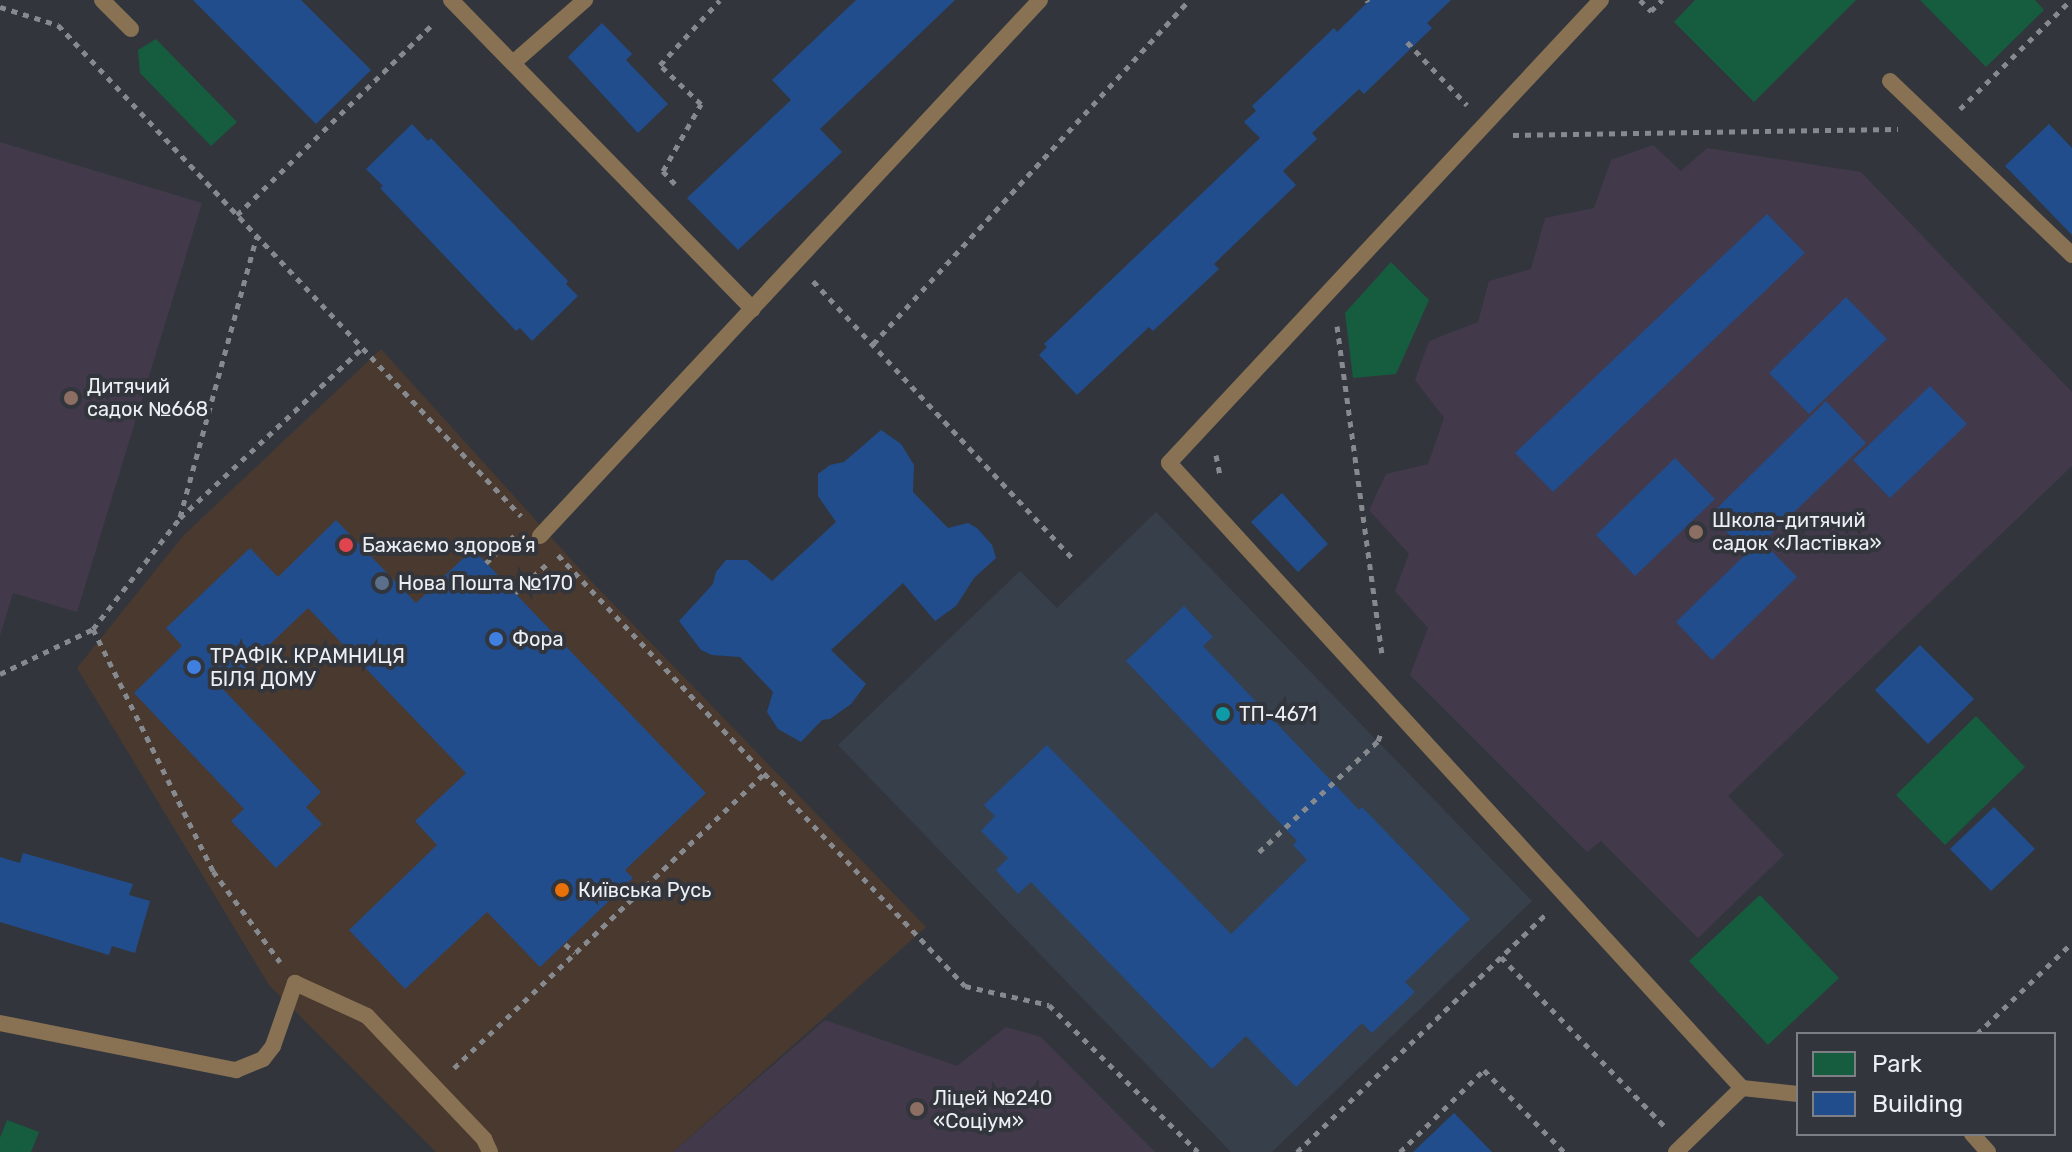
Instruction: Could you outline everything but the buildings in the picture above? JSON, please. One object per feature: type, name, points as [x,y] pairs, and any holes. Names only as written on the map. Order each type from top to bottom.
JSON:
[{"type":"lane","points":[[102,0],[131,29]]},
{"type":"lane","points":[[513,63],[585,0]]},
{"type":"lane","points":[[534,530],[796,264],[1040,0]]},
{"type":"lane","points":[[1601,0],[1169,463],[1742,1088],[1796,1094]]},
{"type":"lane","points":[[448,6],[513,63],[753,309]]},
{"type":"lane","points":[[1890,81],[2072,255]]},
{"type":"lane","points":[[0,1023],[236,1070],[263,1059],[273,1046],[295,983],[367,1016],[484,1139],[490,1152]]},
{"type":"lane","points":[[1679,1149],[1742,1088]]},
{"type":"lane","points":[[1974,1136],[1988,1152]]},
{"type":"path","points":[[683,193],[663,171],[701,104],[660,65],[720,0]]},
{"type":"path","points":[[873,344],[1189,0]]},
{"type":"path","points":[[1640,0],[1651,11],[1662,0]]},
{"type":"path","points":[[1407,42],[1496,135],[1940,129],[2071,0]]},
{"type":"path","points":[[237,215],[448,6]]},
{"type":"path","points":[[0,7],[58,25],[965,986],[1049,1005],[1198,1152]]},
{"type":"path","points":[[180,518],[257,236]]},
{"type":"path","points":[[796,264],[1075,561]]},
{"type":"path","points":[[1336,325],[1382,657]]},
{"type":"path","points":[[0,674],[93,629],[180,518],[362,348]]},
{"type":"path","points":[[486,563],[534,530]]},
{"type":"path","points":[[515,593],[557,554]]},
{"type":"path","points":[[93,629],[213,871],[295,983]]},
{"type":"path","points":[[1259,852],[1378,741],[1390,704]]},
{"type":"path","points":[[434,1087],[764,774]]},
{"type":"path","points":[[1297,1152],[1565,895]]},
{"type":"path","points":[[2066,948],[2072,936]]},
{"type":"path","points":[[1979,1032],[2072,943]]},
{"type":"path","points":[[565,944],[575,953]]},
{"type":"path","points":[[1501,957],[1679,1149]]},
{"type":"path","points":[[1400,1152],[1484,1070],[1564,1152]]},
{"type":"shaded area","name":"Дитячий садок №668","points":[[0,142],[202,203],[77,612],[13,593],[0,636]]},
{"type":"shaded area","name":"Школа-дитячий садок «Ластівка»","points":[[1653,145],[1681,171],[1707,148],[1861,172],[2072,392],[2072,466],[1728,796],[1784,855],[1698,938],[1601,841],[1587,852],[1410,675],[1428,628],[1395,591],[1409,554],[1369,510],[1386,474],[1428,464],[1444,418],[1415,380],[1429,341],[1478,322],[1489,281],[1531,269],[1545,218],[1594,208],[1611,160]]},
{"type":"shaded area","points":[[381,349],[587,577],[926,927],[673,1152],[436,1152],[269,985],[77,668],[183,536]]},
{"type":"shaded area","points":[[1156,512],[1532,901],[1272,1152],[1231,1152],[838,745],[1020,571],[1057,608]]},
{"type":"shaded area","name":"Ліцей №240 «Соціум»","points":[[825,1020],[957,1066],[1006,1027],[1041,1037],[1155,1152],[673,1152]]},
{"type":"green space","points":[[1695,0],[1856,0],[1754,102],[1674,22]]},
{"type":"green space","points":[[1920,0],[2035,0],[2044,10],[1986,67]]},
{"type":"green space","points":[[156,39],[237,122],[211,146],[140,73],[138,50]]},
{"type":"green space","points":[[1391,262],[1429,300],[1396,374],[1353,378],[1345,313]]},
{"type":"green space","points":[[1976,716],[2025,767],[1945,845],[1896,795]]},
{"type":"green space","points":[[1760,895],[1839,978],[1768,1045],[1689,961]]},
{"type":"green space","points":[[7,1120],[39,1132],[31,1152],[0,1152],[0,1138]]},
{"type":"place","name":"Дитячий садок №668","points":[[71,398]]},
{"type":"place","name":"Школа-дитячий садок «Ластівка»","points":[[1696,532]]},
{"type":"place","name":"Бажаємо здоровʼя","points":[[346,545]]},
{"type":"place","name":"Нова Пошта №170","points":[[382,583]]},
{"type":"place","name":"Фора","points":[[496,639]]},
{"type":"place","name":"ТРАФІК. КРАМНИЦЯ БІЛЯ ДОМУ","points":[[194,667]]},
{"type":"place","name":"ТП-4671","points":[[1223,714]]},
{"type":"place","name":"Київська Русь","points":[[562,890]]},
{"type":"place","name":"Ліцей №240 «Соціум»","points":[[917,1109]]}]
